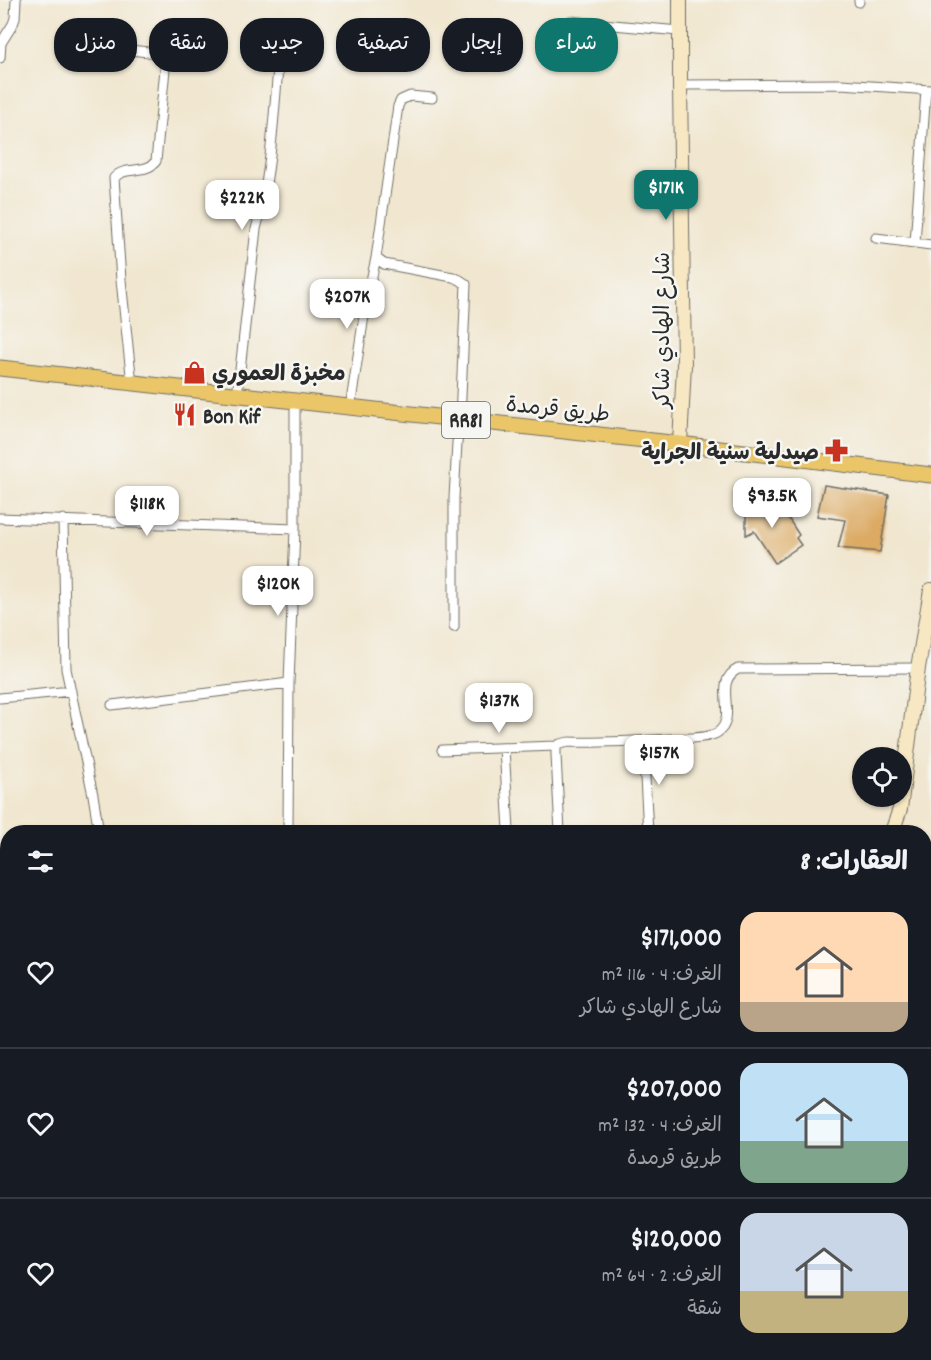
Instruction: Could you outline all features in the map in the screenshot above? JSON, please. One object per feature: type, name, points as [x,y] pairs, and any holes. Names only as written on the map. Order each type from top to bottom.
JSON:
[{"type":"main road","name":"طريق قرمدة","points":[[0,368],[680,444],[931,475]]},
{"type":"street","points":[[0,58],[1,43],[15,18],[16,0]]},
{"type":"street","name":"شارع الهادي شاكر","points":[[680,0],[684,365],[680,444]]},
{"type":"street","points":[[618,25],[679,31]]},
{"type":"street","points":[[132,384],[121,280],[114,178],[121,172],[150,168],[156,161],[166,59],[164,55],[157,53],[137,51]]},
{"type":"street","points":[[237,396],[256,229],[269,172],[278,72]]},
{"type":"street","points":[[680,85],[841,84],[928,90],[915,243]]},
{"type":"street","points":[[350,408],[398,106],[401,100],[410,96],[432,98]]},
{"type":"street","points":[[876,238],[931,245]]},
{"type":"street","points":[[375,258],[384,264],[453,277],[466,284],[454,498],[454,627]]},
{"type":"street","points":[[288,825],[289,683],[296,529],[295,402]]},
{"type":"street","points":[[0,518],[296,529]]},
{"type":"street","points":[[63,519],[66,669],[98,825]]},
{"type":"street","points":[[894,825],[900,809],[918,668],[927,646],[931,590]]},
{"type":"street","points":[[442,750],[556,746],[564,742],[644,741],[715,735],[724,725],[727,679],[731,672],[738,669],[918,668]]},
{"type":"street","points":[[112,705],[289,683]]},
{"type":"street","points":[[0,698],[71,691]]},
{"type":"street","points":[[644,741],[648,825]]},
{"type":"street","points":[[556,746],[560,825]]},
{"type":"street","points":[[504,748],[509,825]]},
{"type":"building","points":[[824,485],[889,495],[880,552],[838,548],[845,520],[817,516]]},
{"type":"building","points":[[774,496],[799,535],[796,538],[801,545],[775,563],[754,531],[746,535],[746,511],[760,500],[763,504]]},
{"type":"place","name":"مخبزة العموري","points":[[194,372]]},
{"type":"place","name":"Bon Kif","points":[[185,415]]},
{"type":"place","name":"صيدلية سنية الجراية","points":[[837,451]]}]
